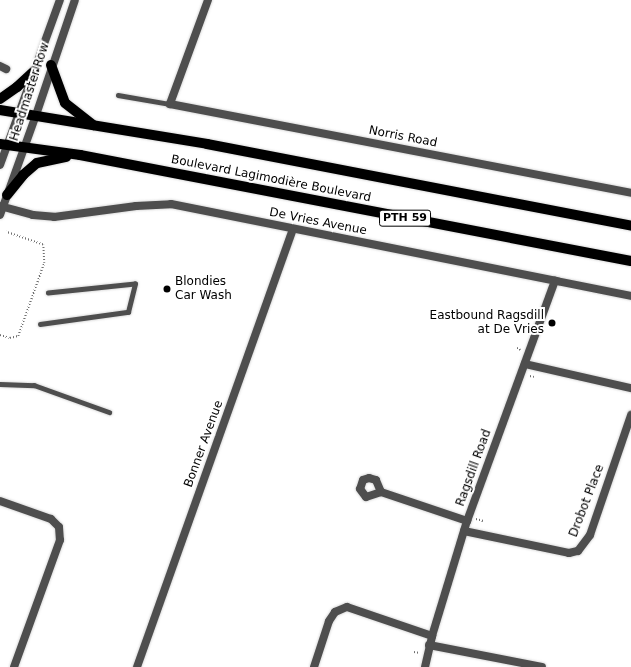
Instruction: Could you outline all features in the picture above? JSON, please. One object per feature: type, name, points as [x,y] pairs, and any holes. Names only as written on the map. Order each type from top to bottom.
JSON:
[{"type":"main road","points":[[51,65],[65,103],[96,127]]},
{"type":"main road","points":[[0,99],[18,88],[34,71]]},
{"type":"main road","name":"Boulevard Lagimodière Boulevard","points":[[0,110],[36,115],[96,127],[207,144],[631,226]]},
{"type":"main road","name":"Boulevard Lagimodière Boulevard","points":[[4,145],[80,155],[631,261]]},
{"type":"main road","points":[[7,195],[23,175],[37,163],[80,155]]},
{"type":"street","name":"Headmaster Row","points":[[0,165],[4,145],[19,113],[60,0]]},
{"type":"street","name":"Headmaster Row","points":[[1,210],[25,147],[51,65],[75,0]]},
{"type":"street","points":[[170,104],[208,0]]},
{"type":"street","name":"Norris Road","points":[[170,104],[631,193]]},
{"type":"street","name":"De Vries Avenue","points":[[1,210],[33,215],[58,216],[136,206],[171,204],[293,230],[631,296]]},
{"type":"street","name":"Bonner Avenue","points":[[137,667],[293,230]]},
{"type":"street","name":"Ragsdill Road","points":[[425,667],[429,645],[467,521],[555,281]]},
{"type":"street","points":[[525,364],[631,388]]},
{"type":"street","name":"Drobot Place","points":[[464,531],[569,553],[578,551],[590,535],[631,416]]},
{"type":"street","points":[[380,492],[467,521]]},
{"type":"street","points":[[0,501],[51,519],[59,527],[60,540],[14,667]]},
{"type":"street","points":[[314,667],[329,621],[335,612],[347,607],[432,636]]},
{"type":"street","points":[[429,645],[542,667]]},
{"type":"lane","points":[[118,95],[170,104]]},
{"type":"lane","points":[[40,324],[128,312],[135,284],[48,292]]},
{"type":"lane","points":[[0,384],[34,385],[109,412]]},
{"type":"path","points":[[0,335],[10,338],[18,336],[44,263],[43,245],[6,232]]},
{"type":"place","name":"Blondies Car Wash","points":[[167,289]]},
{"type":"place","name":"Eastbound Ragsdill at De Vries","points":[[552,323]]}]
